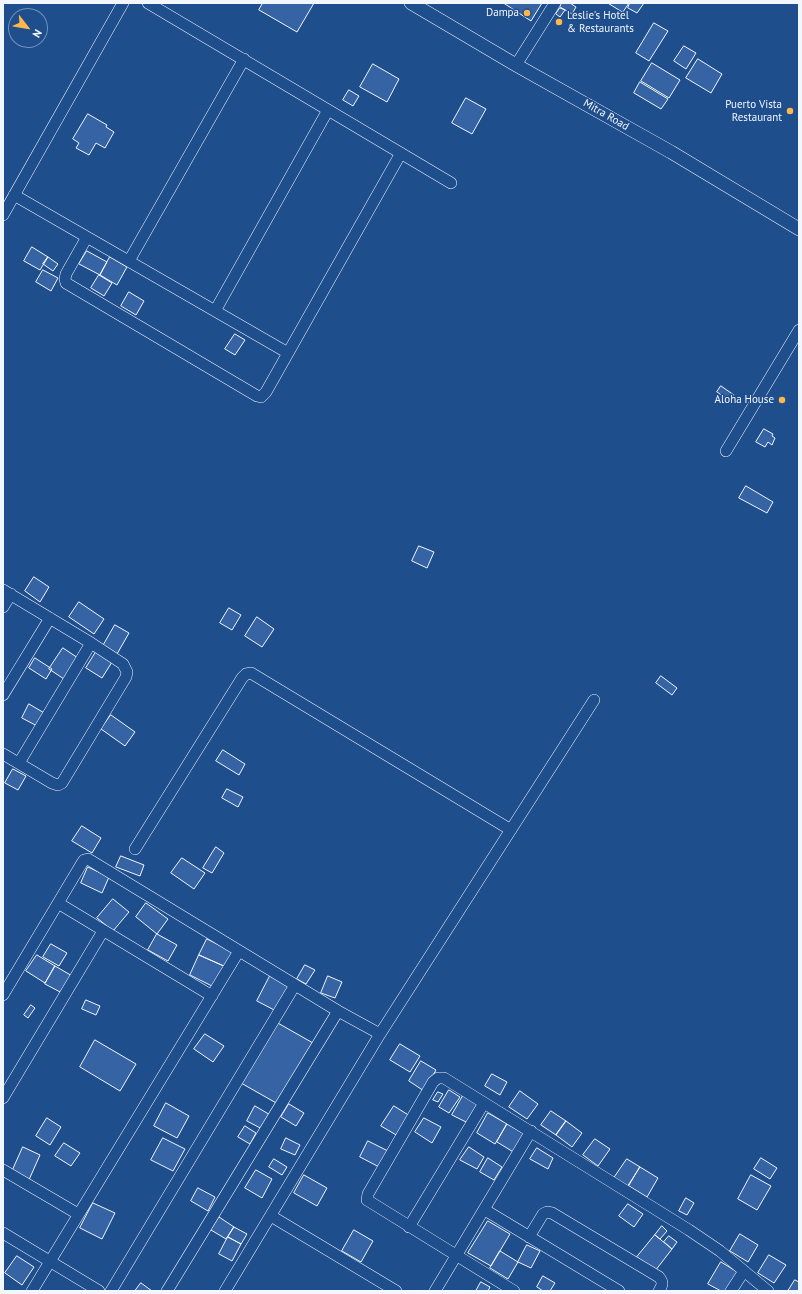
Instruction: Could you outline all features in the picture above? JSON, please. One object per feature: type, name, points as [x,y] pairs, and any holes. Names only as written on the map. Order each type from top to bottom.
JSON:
[{"type":"street","points":[[3,215],[123,3]]},
{"type":"street","points":[[148,3],[451,183]]},
{"type":"street","name":"Mitra Road","points":[[411,3],[516,65],[671,152],[799,229]]},
{"type":"street","points":[[516,65],[555,3]]},
{"type":"street","points":[[128,261],[244,59]]},
{"type":"street","points":[[216,311],[328,110]]},
{"type":"street","points":[[87,237],[66,274],[66,283],[261,397],[266,392],[401,153]]},
{"type":"street","points":[[14,196],[288,353]]},
{"type":"street","points":[[726,451],[799,330]]},
{"type":"street","points":[[3,607],[7,592],[123,664],[128,672],[66,779],[62,783],[58,785],[52,783],[3,754]]},
{"type":"street","points":[[3,695],[50,618]]},
{"type":"street","points":[[19,763],[91,643]]},
{"type":"street","points":[[135,849],[242,678],[246,674],[251,673],[511,830]]},
{"type":"street","points":[[225,1291],[380,1034],[594,700]]},
{"type":"street","points":[[3,995],[82,863],[84,860],[91,860],[338,1011],[380,1034]]},
{"type":"street","points":[[58,902],[103,931],[212,996]]},
{"type":"street","points":[[3,1098],[103,931]]},
{"type":"street","points":[[32,1291],[239,951]]},
{"type":"street","points":[[111,1291],[295,985]]},
{"type":"street","points":[[167,1291],[338,1011]]},
{"type":"street","points":[[514,1291],[409,1227],[368,1201],[366,1198],[433,1082],[438,1078],[444,1078],[689,1230],[720,1251],[768,1291]]},
{"type":"street","points":[[409,1227],[484,1103]]},
{"type":"street","points":[[435,1291],[457,1257],[531,1131]]},
{"type":"street","points":[[3,1170],[78,1214]]},
{"type":"street","points":[[485,1210],[619,1291]]},
{"type":"street","points":[[529,1237],[543,1214],[547,1212],[552,1213],[659,1278],[662,1281],[659,1291]]},
{"type":"street","points":[[271,1216],[396,1291]]},
{"type":"street","points":[[3,1233],[99,1291]]},
{"type":"street","points":[[731,1291],[744,1271]]},
{"type":"building","points":[[263,3],[314,3],[297,32],[259,10]]},
{"type":"building","name":"Dampa","points":[[542,3],[531,21],[505,4]]},
{"type":"building","points":[[562,3],[570,3],[576,7],[572,14],[560,7]]},
{"type":"building","points":[[608,3],[629,3],[623,12]]},
{"type":"building","points":[[630,3],[644,3],[637,13],[628,8]]},
{"type":"building","points":[[560,8],[565,10],[560,17],[556,14]]},
{"type":"building","points":[[654,23],[668,31],[649,61],[636,53]]},
{"type":"building","points":[[684,46],[696,53],[686,69],[674,61]]},
{"type":"building","points":[[698,59],[722,74],[711,93],[686,78]]},
{"type":"building","points":[[652,63],[680,80],[669,98],[641,81]]},
{"type":"building","points":[[373,64],[399,79],[387,102],[360,87]]},
{"type":"building","points":[[640,82],[668,99],[661,109],[634,93]]},
{"type":"building","points":[[349,90],[359,96],[353,106],[343,100]]},
{"type":"building","points":[[466,98],[486,109],[472,134],[452,123]]},
{"type":"building","points":[[88,114],[107,125],[106,127],[114,132],[105,148],[96,143],[89,155],[76,148],[79,143],[73,139]]},
{"type":"building","points":[[32,247],[48,257],[40,270],[24,261]]},
{"type":"building","points":[[87,251],[107,262],[100,275],[79,264]]},
{"type":"building","points":[[48,257],[58,264],[53,271],[43,264]]},
{"type":"building","points":[[110,257],[127,267],[117,285],[100,275]]},
{"type":"building","points":[[43,270],[58,278],[51,291],[36,282]]},
{"type":"building","points":[[99,275],[112,283],[104,296],[91,288]]},
{"type":"building","points":[[129,292],[144,301],[136,315],[121,306]]},
{"type":"building","points":[[235,334],[245,340],[235,355],[225,349]]},
{"type":"building","points":[[721,386],[734,395],[730,401],[717,392]]},
{"type":"building","points":[[764,429],[773,434],[772,436],[775,438],[772,445],[768,442],[765,447],[756,442]]},
{"type":"building","points":[[746,486],[773,502],[767,513],[739,498]]},
{"type":"building","points":[[419,546],[434,552],[427,568],[412,561]]},
{"type":"building","points":[[34,577],[49,587],[40,602],[25,591]]},
{"type":"building","points":[[79,602],[104,619],[94,634],[69,617]]},
{"type":"building","points":[[229,608],[241,615],[232,630],[220,623]]},
{"type":"building","points":[[257,617],[274,629],[262,647],[245,636]]},
{"type":"building","points":[[115,625],[129,633],[117,654],[103,646]]},
{"type":"building","points":[[63,648],[78,658],[64,679],[49,669]]},
{"type":"building","points":[[96,652],[112,662],[102,678],[86,668]]},
{"type":"building","points":[[35,658],[52,669],[46,679],[29,668]]},
{"type":"building","points":[[661,676],[677,688],[672,695],[656,683]]},
{"type":"building","points":[[29,704],[46,714],[39,727],[22,718]]},
{"type":"building","points":[[111,715],[135,732],[125,746],[101,729]]},
{"type":"building","points":[[223,750],[245,764],[239,775],[216,761]]},
{"type":"building","points":[[13,769],[26,776],[18,790],[5,783]]},
{"type":"building","points":[[227,789],[243,797],[238,807],[222,798]]},
{"type":"building","points":[[82,826],[101,838],[92,853],[72,841]]},
{"type":"building","points":[[216,847],[224,853],[212,873],[203,868]]},
{"type":"building","points":[[121,856],[144,865],[140,876],[116,867]]},
{"type":"building","points":[[182,858],[205,873],[194,889],[171,873]]},
{"type":"building","points":[[88,867],[109,877],[102,893],[81,883]]},
{"type":"building","points":[[113,899],[129,912],[113,931],[97,918]]},
{"type":"building","points":[[146,903],[168,919],[157,934],[136,917]]},
{"type":"building","points":[[157,934],[177,945],[168,961],[148,950]]},
{"type":"building","points":[[207,939],[233,952],[226,967],[199,955]]},
{"type":"building","points":[[51,944],[67,953],[59,966],[43,957]]},
{"type":"building","points":[[37,955],[55,966],[45,983],[26,971]]},
{"type":"building","points":[[199,955],[226,967],[216,988],[190,975]]},
{"type":"building","points":[[305,965],[315,970],[306,984],[297,979]]},
{"type":"building","points":[[55,966],[74,977],[64,994],[45,984]]},
{"type":"building","points":[[270,976],[291,987],[278,1012],[257,1001]]},
{"type":"building","points":[[328,976],[342,982],[335,998],[321,993]]},
{"type":"building","points":[[86,1000],[100,1006],[96,1015],[82,1009]]},
{"type":"building","points":[[31,1005],[35,1008],[28,1018],[24,1015]]},
{"type":"building","points":[[276,1022],[313,1043],[278,1104],[241,1083]]},
{"type":"building","points":[[205,1034],[224,1046],[213,1062],[194,1049]]},
{"type":"building","points":[[95,1040],[136,1064],[120,1091],[80,1067]]},
{"type":"building","points":[[400,1044],[420,1056],[410,1072],[390,1060]]},
{"type":"building","points":[[421,1061],[436,1070],[424,1091],[409,1081]]},
{"type":"building","points":[[492,1074],[507,1082],[500,1095],[485,1086]]},
{"type":"building","points":[[449,1090],[460,1097],[449,1113],[439,1107]]},
{"type":"building","points":[[520,1091],[538,1104],[527,1119],[509,1107]]},
{"type":"building","points":[[438,1092],[443,1094],[438,1102],[433,1100]]},
{"type":"building","points":[[464,1094],[479,1103],[468,1123],[452,1115]]},
{"type":"building","points":[[166,1103],[189,1116],[177,1138],[154,1126]]},
{"type":"building","points":[[289,1104],[304,1113],[296,1126],[281,1117]]},
{"type":"building","points":[[255,1106],[272,1116],[264,1130],[247,1121]]},
{"type":"building","points":[[394,1106],[410,1116],[398,1136],[381,1126]]},
{"type":"building","points":[[551,1111],[566,1121],[556,1135],[541,1125]]},
{"type":"building","points":[[488,1113],[507,1124],[495,1144],[477,1133]]},
{"type":"building","points":[[47,1118],[61,1127],[50,1145],[36,1136]]},
{"type":"building","points":[[424,1118],[441,1127],[432,1143],[415,1132]]},
{"type":"building","points":[[566,1121],[582,1133],[572,1147],[556,1135]]},
{"type":"building","points":[[507,1124],[526,1135],[515,1153],[497,1142]]},
{"type":"building","points":[[245,1126],[256,1133],[250,1144],[238,1137]]},
{"type":"building","points":[[163,1138],[185,1149],[173,1171],[151,1160]]},
{"type":"building","points":[[286,1138],[300,1145],[295,1155],[281,1149]]},
{"type":"building","points":[[595,1139],[610,1149],[598,1166],[583,1155]]},
{"type":"building","points":[[368,1141],[390,1152],[381,1168],[360,1157]]},
{"type":"building","points":[[64,1143],[80,1153],[71,1166],[55,1156]]},
{"type":"building","points":[[23,1147],[40,1155],[28,1182],[11,1174]]},
{"type":"building","points":[[469,1147],[484,1157],[477,1169],[460,1160]]},
{"type":"building","points":[[537,1148],[553,1158],[548,1169],[530,1159]]},
{"type":"building","points":[[488,1158],[502,1167],[494,1180],[480,1172]]},
{"type":"building","points":[[761,1158],[777,1168],[770,1179],[754,1169]]},
{"type":"building","points":[[274,1159],[287,1167],[282,1175],[269,1167]]},
{"type":"building","points":[[627,1159],[640,1167],[627,1187],[614,1178]]},
{"type":"building","points":[[640,1167],[658,1178],[647,1197],[629,1186]]},
{"type":"building","points":[[256,1170],[272,1179],[262,1198],[245,1188]]},
{"type":"building","points":[[304,1175],[327,1188],[317,1206],[294,1193]]},
{"type":"building","points":[[751,1175],[771,1186],[757,1210],[738,1199]]},
{"type":"building","points":[[198,1188],[215,1197],[208,1211],[191,1201]]},
{"type":"building","points":[[686,1198],[694,1203],[687,1215],[679,1211]]},
{"type":"building","points":[[93,1203],[115,1213],[102,1239],[80,1228]]},
{"type":"building","points":[[628,1204],[643,1214],[634,1227],[619,1216]]},
{"type":"building","points":[[219,1217],[234,1227],[226,1239],[211,1230]]},
{"type":"building","points":[[488,1221],[510,1234],[491,1266],[468,1253]]},
{"type":"building","points":[[662,1226],[667,1231],[660,1239],[655,1235]]},
{"type":"building","points":[[234,1227],[247,1234],[241,1244],[228,1237]]},
{"type":"building","points":[[354,1230],[373,1241],[361,1262],[342,1251]]},
{"type":"building","points":[[740,1234],[758,1245],[748,1262],[730,1251]]},
{"type":"building","points":[[655,1235],[672,1249],[655,1271],[637,1257]]},
{"type":"building","points":[[669,1236],[677,1242],[672,1249],[664,1242]]},
{"type":"building","points":[[228,1237],[241,1244],[232,1261],[219,1254]]},
{"type":"building","points":[[527,1245],[540,1251],[531,1268],[518,1262]]},
{"type":"building","points":[[500,1251],[518,1262],[508,1279],[490,1268]]},
{"type":"building","points":[[769,1255],[786,1265],[774,1283],[758,1273]]},
{"type":"building","points":[[17,1256],[34,1267],[22,1285],[5,1273]]},
{"type":"building","points":[[721,1262],[739,1273],[728,1291],[721,1291],[708,1284]]},
{"type":"building","points":[[543,1276],[555,1283],[550,1291],[543,1291],[537,1287]]},
{"type":"building","points":[[795,1280],[799,1282],[799,1291],[788,1291]]},
{"type":"building","points":[[481,1282],[490,1287],[488,1291],[476,1291]]},
{"type":"building","points":[[141,1283],[152,1291],[135,1291]]},
{"type":"place","name":"Dampa","points":[[527,13]]},
{"type":"place","name":"Leslie's Hotel & Restaurants","points":[[559,22]]},
{"type":"place","name":"Puerto Vista Restaurant","points":[[790,111]]},
{"type":"place","name":"Aloha House","points":[[782,400]]}]
